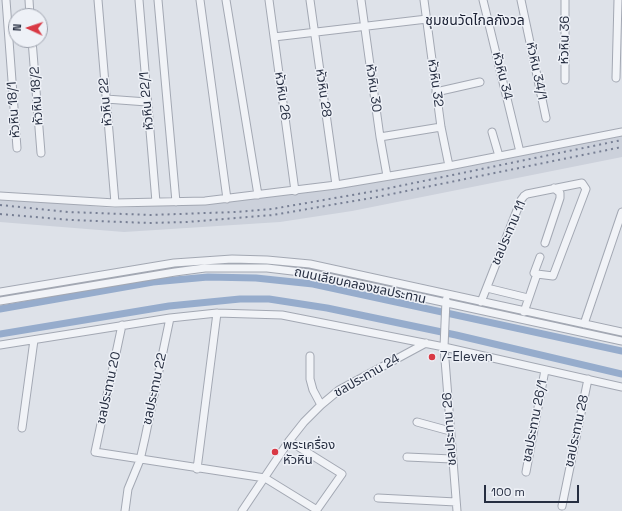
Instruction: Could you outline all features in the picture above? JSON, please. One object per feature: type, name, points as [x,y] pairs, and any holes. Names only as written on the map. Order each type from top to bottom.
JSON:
[{"type":"street","name":"หัวหิน 18/1","points":[[6,0],[17,148]]},
{"type":"street","name":"หัวหิน 22","points":[[98,0],[115,203]]},
{"type":"street","name":"หัวหิน 22/1","points":[[139,0],[156,202]]},
{"type":"street","points":[[158,0],[176,202]]},
{"type":"street","points":[[200,0],[227,199]]},
{"type":"street","points":[[226,0],[258,195]]},
{"type":"street","name":"หัวหิน 26","points":[[269,0],[296,191]]},
{"type":"street","name":"หัวหิน 28","points":[[310,0],[336,185]]},
{"type":"street","name":"หัวหิน 30","points":[[361,0],[380,137],[387,176]]},
{"type":"street","name":"หัวหิน 32","points":[[424,0],[441,127],[449,166]]},
{"type":"street","name":"หัวหิน 34","points":[[483,0],[520,152]]},
{"type":"street","name":"หัวหิน 34/1","points":[[521,0],[546,118]]},
{"type":"street","name":"หัวหิน 36","points":[[565,0],[565,80]]},
{"type":"street","points":[[616,78],[618,0]]},
{"type":"street","points":[[274,38],[426,19]]},
{"type":"street","name":"หัวหิน 18/2","points":[[33,48],[41,153]]},
{"type":"street","points":[[436,92],[480,82]]},
{"type":"street","points":[[106,99],[147,102]]},
{"type":"street","points":[[380,137],[441,127]]},
{"type":"street","points":[[492,132],[499,156]]},
{"type":"street","points":[[0,196],[115,203],[227,199],[296,191],[449,166],[622,132]]},
{"type":"street","name":"ชลประทาน 11","points":[[481,302],[521,200],[527,194],[582,183],[586,188],[552,276],[537,274]]},
{"type":"street","points":[[545,243],[560,198],[560,193],[554,188]]},
{"type":"street","points":[[584,324],[622,212]]},
{"type":"street","points":[[524,312],[537,274],[534,273],[540,257]]},
{"type":"street","name":"ถนนเลียบคลองชลประทาน","points":[[0,292],[174,263],[232,259],[267,260],[310,264],[524,312],[622,332]]},
{"type":"street","name":"ถนนเลียบคลองชลประทาน","points":[[0,301],[175,272],[232,268],[267,268],[309,273],[445,304],[622,341]]},
{"type":"street","points":[[487,288],[528,298]]},
{"type":"street","name":"ชลประทาน 26","points":[[446,295],[444,347],[457,511]]},
{"type":"street","points":[[197,469],[217,313]]},
{"type":"street","points":[[0,345],[170,318],[217,313],[282,315],[426,343],[622,387]]},
{"type":"street","name":"ชลประทาน 22","points":[[125,511],[128,489],[140,460],[170,318]]},
{"type":"street","name":"ชลประทาน 20","points":[[122,325],[95,452],[140,460]]},
{"type":"street","points":[[22,428],[34,340]]},
{"type":"street","name":"ชลประทาน 24","points":[[242,511],[289,441],[304,422],[321,405],[339,390],[426,343]]},
{"type":"street","points":[[310,356],[310,379],[313,390],[321,405]]},
{"type":"street","name":"ชลประทาน 26/1","points":[[526,472],[545,370]]},
{"type":"street","name":"ชลประทาน 28","points":[[562,506],[588,379]]},
{"type":"street","points":[[417,422],[450,431]]},
{"type":"street","points":[[140,460],[265,478],[316,511],[342,474],[289,441]]},
{"type":"street","points":[[407,457],[452,459]]},
{"type":"street","points":[[378,498],[456,502]]},
{"type":"shaded area","points":[[622,134],[622,157],[352,211],[280,222],[124,232],[0,222],[0,198],[114,208],[208,204],[366,183]]},
{"type":"waterway","points":[[0,309],[153,282],[208,277],[256,278],[313,284],[622,351]]},
{"type":"waterway","points":[[0,334],[169,306],[240,299],[269,299],[327,308],[456,335],[622,374]]},
{"type":"railway","points":[[0,205],[68,212],[151,215],[272,209],[375,191],[622,140]]},
{"type":"railway","points":[[0,214],[71,220],[149,223],[187,222],[273,215],[377,197],[622,147]]},
{"type":"place","name":"7-Eleven","points":[[432,357]]},
{"type":"place","name":"พระเครื่อง หัวหิน","points":[[275,452]]},
{"type":"district","name":"ชุมชนวัดไกลกังวล","points":[[475,21]]}]
